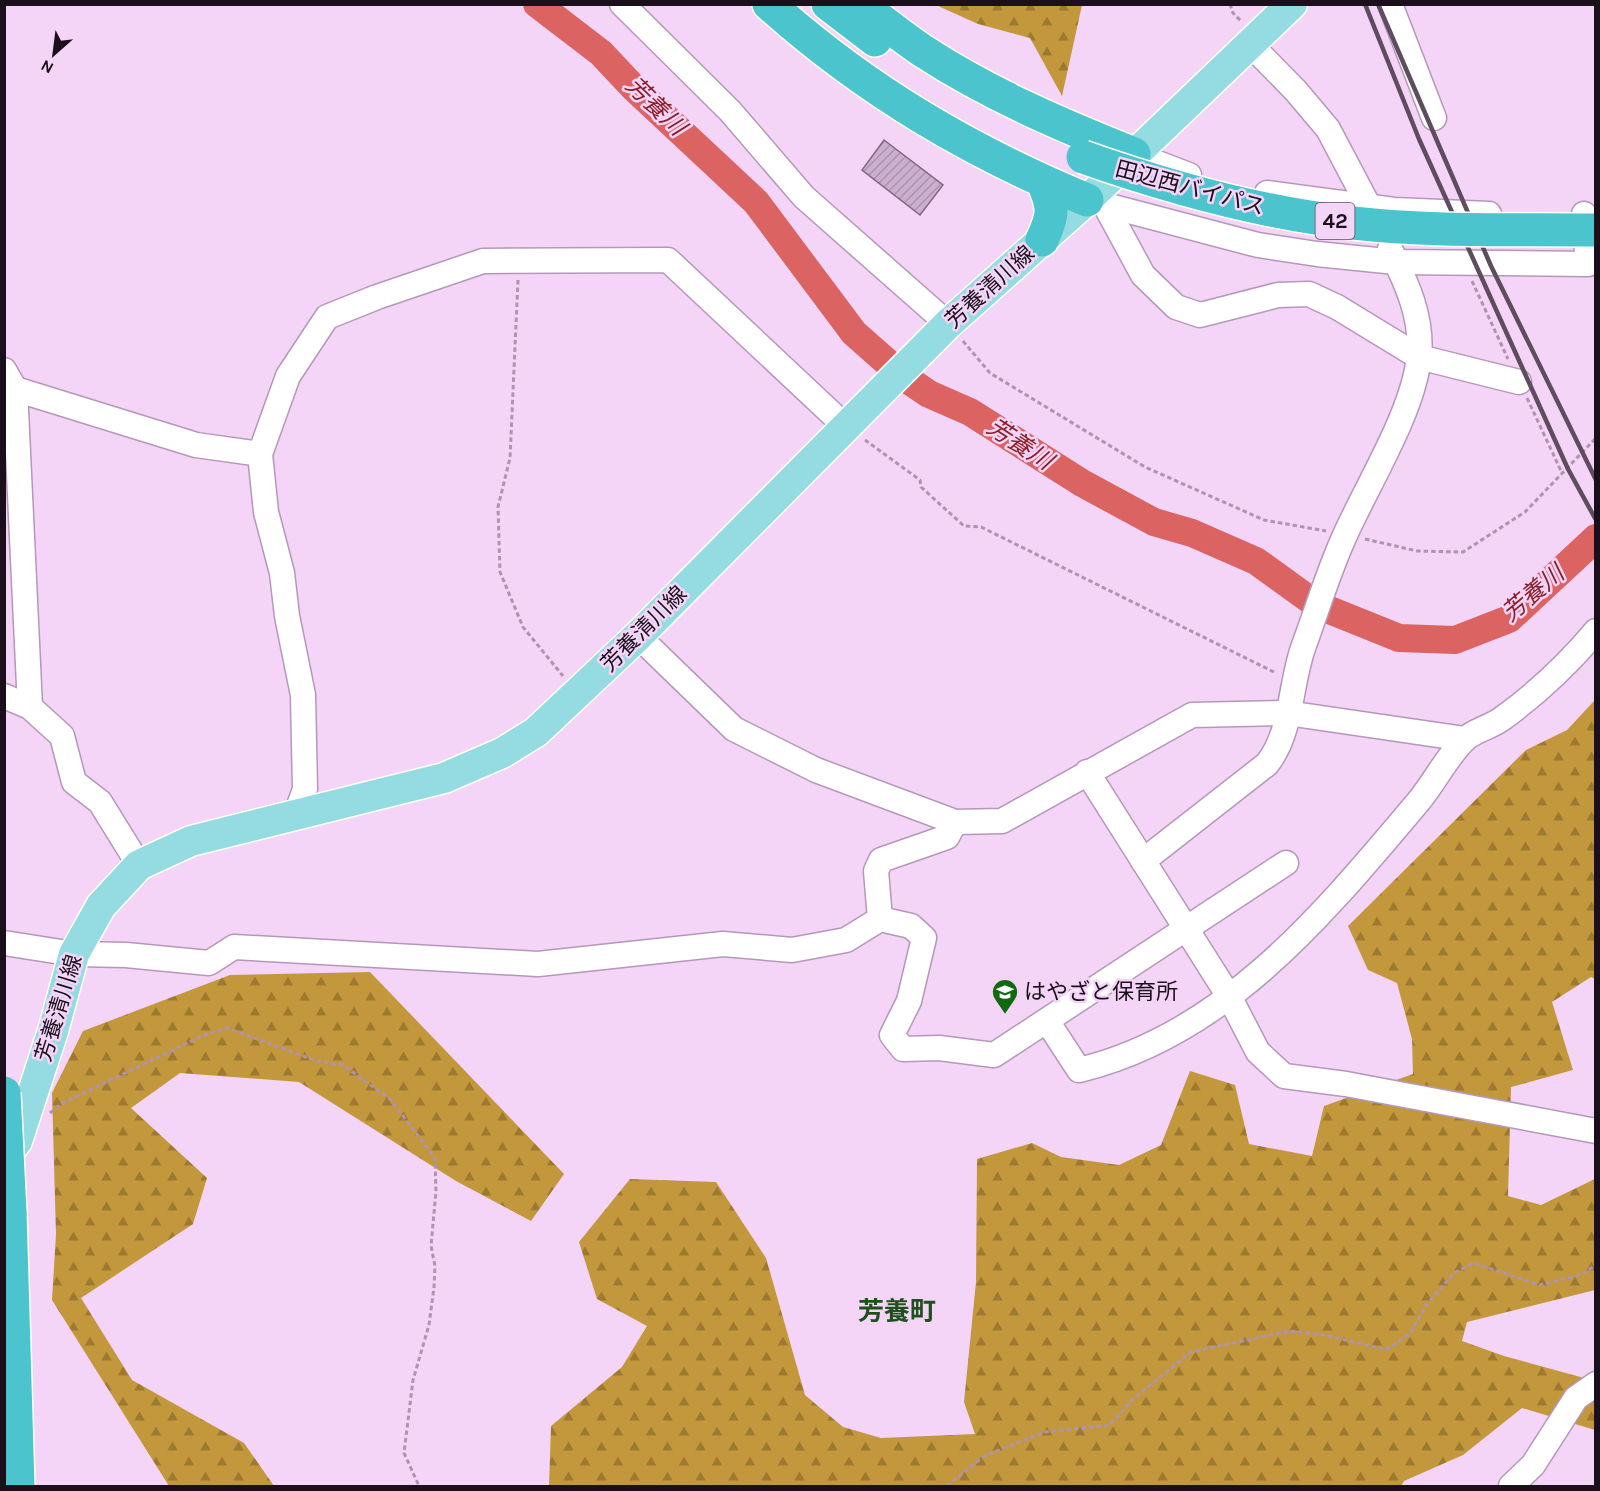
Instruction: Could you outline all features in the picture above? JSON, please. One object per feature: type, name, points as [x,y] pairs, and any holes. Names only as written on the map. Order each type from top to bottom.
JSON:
[{"type":"highway","points":[[770,4],[801,32],[885,95],[983,154],[1043,182],[1096,203]]},
{"type":"highway","name":"田辺西バイパス","points":[[828,4],[908,65],[1045,142],[1083,157],[1197,194],[1311,218],[1418,228],[1596,230]]},
{"type":"highway","points":[[860,4],[923,51],[970,79],[1038,115],[1134,154]]},
{"type":"highway","points":[[1042,240],[1053,209],[1043,182]]},
{"type":"highway","points":[[4,1093],[18,1486]]},
{"type":"highway","points":[[6,1486],[11,1303]]},
{"type":"main road","name":"芳養清川線","points":[[4,1159],[17,1142],[53,1031],[74,954],[100,906],[139,865],[191,841],[444,778],[502,753],[536,732],[638,636],[850,420],[944,328],[1042,240],[1096,203],[1134,154],[1292,4]]},
{"type":"street","points":[[622,4],[730,111],[804,197],[944,328]]},
{"type":"street","points":[[1390,4],[1434,118]]},
{"type":"street","points":[[1143,861],[1267,764],[1278,751],[1295,675],[1344,538],[1406,405],[1419,357],[1419,331],[1414,304],[1370,208],[1328,129],[1296,91],[1250,44]]},
{"type":"street","points":[[1096,203],[1258,245],[1396,262],[1588,264],[1584,214],[1470,213],[1370,208],[1278,196],[1173,171],[1134,154]]},
{"type":"street","points":[[1186,228],[1192,201],[1208,180]]},
{"type":"street","points":[[1096,203],[1143,275],[1176,307],[1200,315],[1278,295],[1309,294],[1337,307],[1419,357],[1519,382]]},
{"type":"street","points":[[296,814],[305,789],[303,695],[287,616],[282,573],[266,512],[260,454],[288,376],[327,317],[377,297],[483,261],[668,260],[850,420]]},
{"type":"street","points":[[30,707],[10,380],[196,445],[260,454]]},
{"type":"street","points":[[1047,1021],[1079,1070],[1147,1048],[1230,998],[1312,923],[1420,800],[1465,739],[1501,720],[1516,708],[1596,631]]},
{"type":"street","points":[[638,636],[734,729],[816,770],[954,822],[1002,821],[1191,715],[1287,713],[1465,739]]},
{"type":"street","points":[[4,696],[30,707],[62,736],[74,782],[100,802],[139,865]]},
{"type":"street","points":[[1087,772],[1230,998],[1258,1052],[1284,1076],[1347,1084],[1596,1131]]},
{"type":"street","points":[[880,919],[876,872],[881,860],[947,837],[954,822]]},
{"type":"street","points":[[4,942],[74,954],[126,955],[209,963],[234,947],[538,964],[723,944],[792,950],[846,940],[880,919],[911,926],[924,938],[909,1001],[892,1035],[903,1049],[939,1048],[994,1055],[1286,863]]},
{"type":"street","points":[[1511,1486],[1533,1465],[1576,1398],[1596,1384]]},
{"type":"path","points":[[519,261],[510,458],[498,507],[500,572],[523,627],[578,693]]},
{"type":"path","points":[[944,328],[990,373],[1145,467],[1264,520],[1417,551],[1463,552],[1525,512],[1596,438]]},
{"type":"path","points":[[850,420],[920,480],[921,487],[964,526],[981,527],[1295,675]]},
{"type":"path","points":[[43,1119],[61,1104],[202,1036],[227,1028],[317,1061],[343,1065],[390,1099],[435,1158],[436,1191],[431,1246],[435,1266],[434,1287],[429,1325],[413,1380],[404,1453],[419,1486]]},
{"type":"path","points":[[947,1486],[984,1456],[1045,1432],[1110,1425],[1132,1400],[1191,1352],[1289,1331],[1325,1335],[1386,1350],[1410,1334],[1427,1304],[1454,1273],[1473,1263],[1540,1285],[1580,1275],[1596,1265]]},
{"type":"green space","points":[[936,5],[1082,5],[1062,96],[1030,38],[978,24]]},
{"type":"green space","points":[[1595,700],[1595,979],[1591,977],[1552,1002],[1573,1070],[1511,1087],[1508,1196],[1541,1205],[1595,1179],[1595,1290],[1467,1322],[1462,1341],[1504,1356],[1595,1381],[1595,1430],[1522,1408],[1463,1455],[1404,1481],[1401,1486],[549,1486],[551,1426],[622,1367],[647,1326],[597,1299],[579,1242],[630,1179],[716,1182],[766,1258],[805,1395],[843,1427],[881,1438],[975,1434],[964,1402],[976,1282],[977,1159],[1032,1143],[1061,1157],[1119,1165],[1161,1145],[1190,1071],[1235,1085],[1249,1144],[1312,1156],[1324,1106],[1413,1074],[1412,1039],[1397,983],[1368,970],[1348,926],[1526,750],[1567,730]]},
{"type":"green space","points":[[370,972],[564,1174],[531,1221],[456,1181],[299,1082],[180,1073],[131,1108],[207,1178],[193,1224],[81,1298],[132,1380],[244,1443],[274,1486],[169,1486],[52,1300],[56,1234],[52,1093],[83,1031],[230,975]]},
{"type":"building","points":[[884,140],[943,185],[920,215],[862,170]]},
{"type":"waterway","name":"芳養川","points":[[537,4],[601,53],[633,87],[756,202],[854,333],[905,378],[929,394],[970,412],[1082,483],[1154,522],[1192,533],[1256,561],[1317,605],[1399,638],[1455,640],[1509,619],[1596,538]]},
{"type":"railway","points":[[1365,4],[1419,139],[1568,469],[1596,520]]},
{"type":"railway","points":[[1378,4],[1491,266],[1596,480]]},
{"type":"place","name":"はやざと保育所","points":[[1005,1015]]},
{"type":"district","name":"芳養町","points":[[897,1311]]}]
